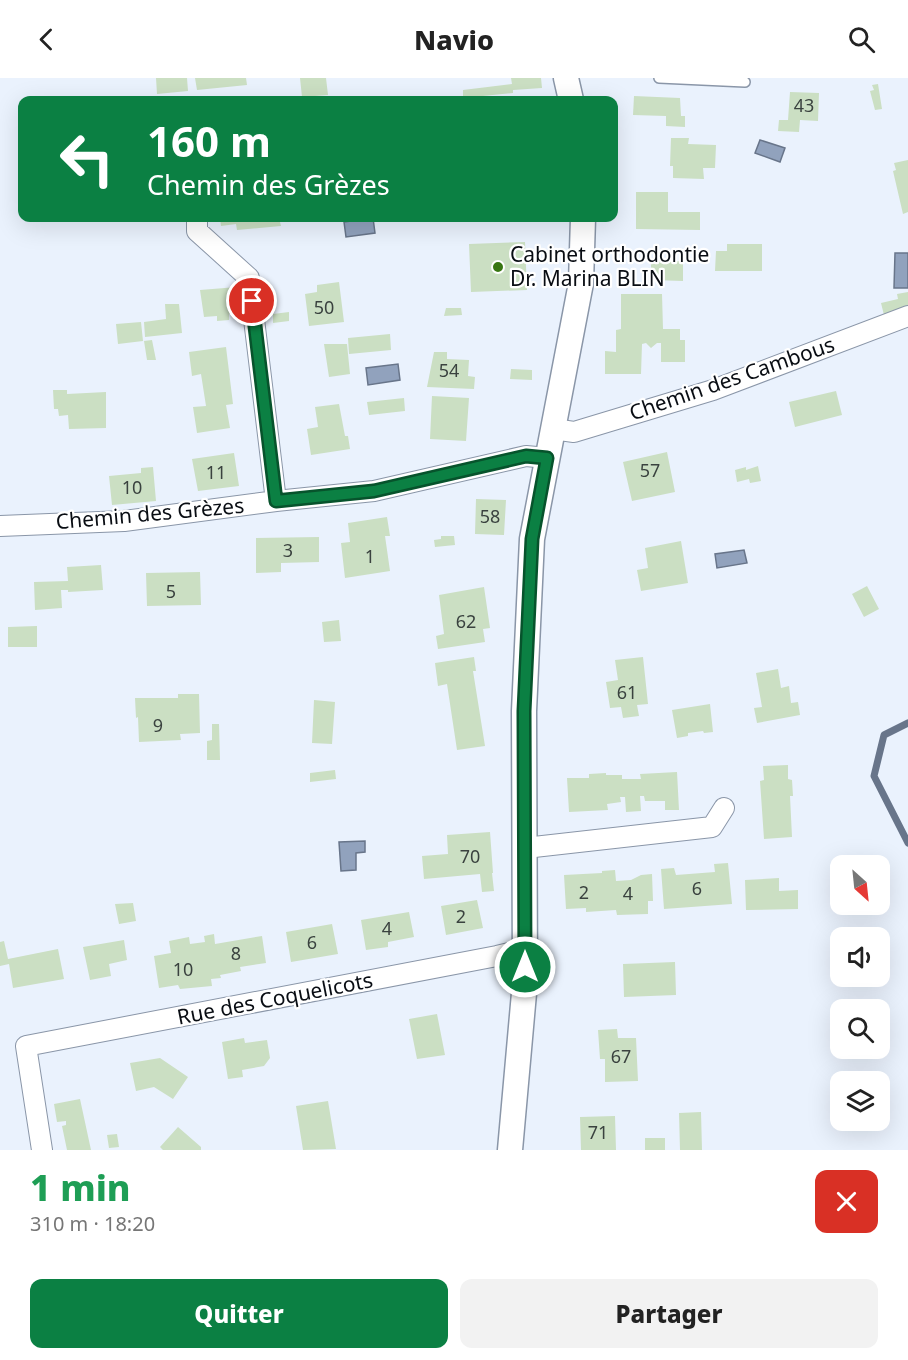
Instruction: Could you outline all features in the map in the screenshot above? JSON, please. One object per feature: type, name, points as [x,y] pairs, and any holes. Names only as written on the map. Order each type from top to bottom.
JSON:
[{"type":"street","points":[[566,78],[570,96]]},
{"type":"street","points":[[197,222],[197,231],[249,278],[276,501]]},
{"type":"street","points":[[510,1150],[525,982],[524,711],[532,539],[580,283],[583,222]]},
{"type":"street","name":"Chemin des Cambous","points":[[553,429],[574,432],[713,390],[908,316]]},
{"type":"street","name":"Chemin des Grèzes","points":[[0,526],[124,521],[374,491],[526,456],[547,458]]},
{"type":"street","points":[[525,848],[712,827],[724,808]]},
{"type":"street","name":"Rue des Coquelicots","points":[[42,1150],[26,1046],[513,952],[525,952]]},
{"type":"lane","points":[[659,78],[745,82]]},
{"type":"water","points":[[760,140],[785,148],[780,162],[755,153]]},
{"type":"water","points":[[344,222],[374,222],[375,233],[346,237]]},
{"type":"water","points":[[895,253],[908,253],[908,288],[894,288]]},
{"type":"water","points":[[398,364],[400,380],[368,385],[366,368]]},
{"type":"water","points":[[744,550],[747,563],[717,568],[715,554]]},
{"type":"water","points":[[365,841],[365,852],[356,853],[356,870],[341,871],[339,842]]},
{"type":"building","points":[[156,78],[187,78],[188,91],[157,94]]},
{"type":"building","points":[[195,78],[246,78],[247,85],[197,90]]},
{"type":"building","points":[[300,78],[326,78],[328,95],[302,96]]},
{"type":"building","points":[[511,78],[541,78],[542,88],[513,90],[513,93],[463,96],[463,90],[512,84]]},
{"type":"building","points":[[878,84],[882,109],[875,110],[870,91],[874,90],[872,85]]},
{"type":"building","points":[[790,92],[819,93],[818,121],[800,120],[799,132],[778,131],[779,120],[788,120]]},
{"type":"building","points":[[634,96],[680,98],[681,116],[685,116],[685,127],[666,126],[666,116],[633,115]]},
{"type":"building","points":[[671,138],[689,138],[688,144],[716,145],[715,168],[703,168],[704,179],[673,178],[673,166],[670,166]]},
{"type":"building","points":[[908,160],[908,212],[903,214],[893,171],[896,170],[894,163]]},
{"type":"building","points":[[636,192],[668,192],[668,212],[700,212],[700,230],[636,229]]},
{"type":"building","points":[[220,222],[280,222],[281,226],[237,230],[236,224],[221,226]]},
{"type":"building","name":"Cabinet orthodontie Dr. Marina BLIN","points":[[525,242],[527,290],[471,292],[469,244]]},
{"type":"building","points":[[727,244],[762,244],[762,271],[715,271],[716,251],[727,251]]},
{"type":"building","points":[[651,261],[683,261],[683,281],[651,280]]},
{"type":"building","points":[[339,282],[344,322],[309,326],[305,294],[317,292],[317,285]]},
{"type":"building","points":[[237,287],[240,313],[229,314],[229,320],[217,321],[217,316],[204,317],[200,290]]},
{"type":"building","points":[[908,292],[908,310],[884,315],[881,303],[898,299],[897,294]]},
{"type":"building","points":[[621,294],[662,294],[663,329],[680,329],[680,340],[685,340],[685,362],[661,362],[661,343],[651,348],[646,343],[642,344],[641,374],[605,374],[605,351],[616,352],[616,330],[621,329]]},
{"type":"building","points":[[165,304],[179,304],[182,333],[145,337],[144,322],[166,319]]},
{"type":"building","points":[[446,308],[461,308],[462,315],[444,316]]},
{"type":"building","points":[[289,312],[289,321],[273,323],[273,314]]},
{"type":"building","points":[[141,322],[143,341],[118,344],[116,324]]},
{"type":"building","points":[[390,334],[391,350],[349,354],[348,338]]},
{"type":"building","points":[[152,340],[156,360],[147,360],[144,341]]},
{"type":"building","points":[[324,344],[347,344],[350,374],[329,377]]},
{"type":"building","points":[[226,347],[233,404],[226,405],[230,428],[197,433],[193,407],[206,406],[201,374],[192,376],[189,352]]},
{"type":"building","points":[[434,352],[447,352],[447,359],[469,360],[468,376],[475,377],[474,389],[427,387]]},
{"type":"building","points":[[511,369],[532,370],[532,380],[510,379]]},
{"type":"building","points":[[53,390],[67,390],[67,394],[106,392],[106,428],[69,429],[68,415],[59,416],[58,409],[54,409]]},
{"type":"building","points":[[836,391],[842,415],[795,427],[789,402]]},
{"type":"building","points":[[432,396],[469,398],[466,441],[430,439]]},
{"type":"building","points":[[404,398],[405,411],[369,415],[367,402]]},
{"type":"building","points":[[339,404],[350,449],[311,455],[307,429],[318,427],[315,407]]},
{"type":"building","points":[[667,452],[675,492],[632,501],[623,462]]},
{"type":"building","points":[[234,453],[239,486],[198,491],[192,459]]},
{"type":"building","points":[[758,466],[761,481],[750,483],[749,479],[737,482],[735,470],[746,467],[746,470]]},
{"type":"building","points":[[153,467],[156,501],[112,505],[109,476],[141,473],[141,468]]},
{"type":"building","points":[[476,499],[506,500],[504,535],[475,534]]},
{"type":"building","points":[[387,517],[390,536],[385,536],[390,571],[345,578],[341,543],[350,542],[348,523]]},
{"type":"building","points":[[441,536],[454,536],[455,545],[435,547],[434,540],[441,539]]},
{"type":"building","points":[[319,537],[319,562],[281,563],[281,572],[256,573],[256,538]]},
{"type":"building","points":[[681,541],[688,583],[641,591],[637,570],[648,568],[645,548]]},
{"type":"building","points":[[101,565],[103,590],[68,592],[68,590],[61,590],[62,608],[35,610],[34,582],[68,581],[67,567]]},
{"type":"building","points":[[200,572],[201,605],[147,606],[146,573]]},
{"type":"building","points":[[867,586],[879,609],[864,617],[852,594]]},
{"type":"building","points":[[484,587],[490,628],[483,629],[485,642],[438,649],[436,636],[444,634],[439,595]]},
{"type":"building","points":[[339,620],[341,641],[324,642],[322,622]]},
{"type":"building","points":[[37,626],[37,647],[8,647],[8,627]]},
{"type":"building","points":[[474,657],[476,671],[473,671],[485,746],[457,750],[447,684],[438,686],[435,663]]},
{"type":"building","points":[[643,657],[648,704],[637,705],[639,716],[623,718],[621,707],[610,708],[606,682],[618,680],[615,660]]},
{"type":"building","points":[[778,669],[781,688],[789,686],[791,703],[798,702],[800,715],[757,723],[754,708],[762,707],[756,673]]},
{"type":"building","points":[[178,694],[199,694],[200,733],[180,734],[181,740],[139,742],[135,698],[178,698]]},
{"type":"building","points":[[314,700],[335,702],[332,744],[312,743]]},
{"type":"building","points":[[710,704],[713,732],[688,733],[688,736],[677,738],[672,710]]},
{"type":"building","points":[[212,724],[219,724],[220,760],[207,760],[207,741],[212,740]]},
{"type":"building","points":[[788,765],[788,779],[792,780],[793,796],[790,796],[792,837],[764,839],[760,781],[764,780],[763,766]]},
{"type":"building","points":[[335,770],[336,779],[310,782],[310,773]]},
{"type":"building","points":[[677,772],[679,810],[665,810],[665,801],[645,801],[644,796],[640,796],[641,811],[626,812],[625,797],[620,797],[621,802],[607,804],[608,810],[569,812],[567,778],[589,778],[589,774],[606,773],[606,775],[622,775],[622,779],[641,779],[640,774]]},
{"type":"building","points":[[490,832],[494,891],[482,892],[480,874],[424,879],[422,856],[448,854],[447,835]]},
{"type":"building","points":[[728,863],[732,904],[664,909],[661,869],[674,868],[676,875],[715,872],[714,864]]},
{"type":"building","points":[[615,870],[616,881],[631,880],[641,875],[652,874],[653,901],[648,901],[648,914],[617,915],[616,910],[586,912],[586,908],[566,909],[564,875]]},
{"type":"building","points":[[779,878],[779,891],[798,890],[798,909],[746,910],[745,880]]},
{"type":"building","points":[[477,900],[483,928],[446,935],[441,906]]},
{"type":"building","points":[[133,903],[136,921],[119,924],[115,904]]},
{"type":"building","points":[[409,912],[414,937],[388,942],[388,947],[366,950],[361,920]]},
{"type":"building","points":[[332,924],[338,954],[291,962],[286,932]]},
{"type":"building","points":[[214,934],[215,944],[262,936],[266,963],[240,967],[241,971],[220,975],[221,978],[211,979],[212,986],[180,989],[178,985],[159,988],[154,956],[171,953],[169,941],[189,937],[190,944],[205,942],[204,936]]},
{"type":"building","points":[[124,940],[127,960],[109,964],[111,976],[90,980],[83,947]]},
{"type":"building","points":[[4,941],[8,959],[58,949],[64,979],[13,988],[9,964],[0,966],[0,942]]},
{"type":"building","points":[[675,962],[676,995],[624,997],[623,964]]},
{"type":"building","points":[[437,1014],[445,1055],[417,1059],[409,1019]]},
{"type":"building","points":[[617,1029],[618,1038],[636,1038],[638,1081],[605,1082],[605,1059],[600,1059],[598,1030]]},
{"type":"building","points":[[244,1038],[245,1043],[267,1040],[270,1058],[264,1066],[242,1070],[243,1077],[228,1079],[222,1042]]},
{"type":"building","points":[[160,1058],[188,1077],[173,1099],[154,1087],[136,1091],[130,1063]]},
{"type":"building","points":[[80,1099],[91,1150],[67,1150],[62,1126],[66,1125],[66,1121],[57,1122],[54,1104]]},
{"type":"building","points":[[328,1101],[336,1149],[303,1150],[296,1106]]},
{"type":"building","points":[[701,1112],[702,1150],[680,1150],[679,1113]]},
{"type":"building","points":[[615,1116],[616,1150],[581,1150],[580,1117]]},
{"type":"building","points":[[178,1127],[201,1147],[201,1150],[163,1150],[160,1147]]},
{"type":"building","points":[[117,1134],[119,1147],[109,1148],[107,1135]]},
{"type":"building","points":[[645,1138],[665,1138],[665,1150],[645,1150]]},
{"type":"waterway","points":[[908,723],[884,735],[874,776],[908,843]]},
{"type":"place","name":"Cabinet orthodontie Dr. Marina BLIN","points":[[498,267]]},
{"type":"route","points":[[252,301],[276,501],[374,491],[526,456],[547,458],[532,539],[524,711],[525,967]]}]
